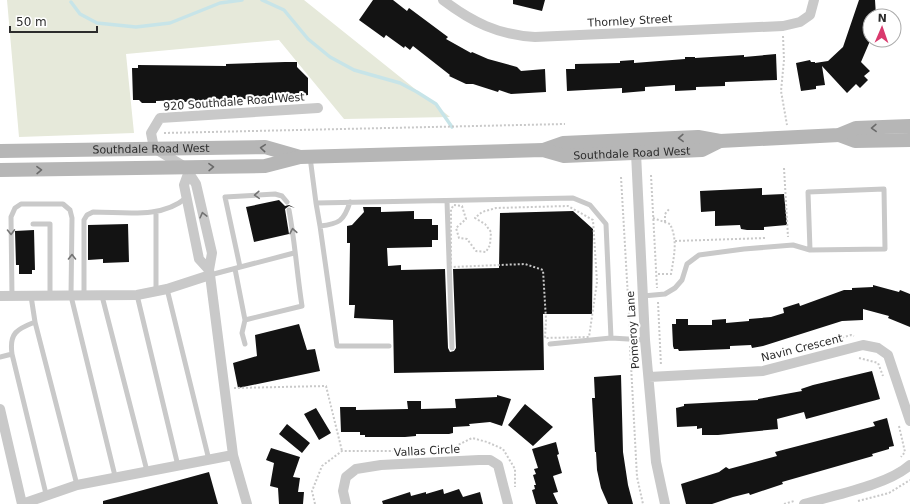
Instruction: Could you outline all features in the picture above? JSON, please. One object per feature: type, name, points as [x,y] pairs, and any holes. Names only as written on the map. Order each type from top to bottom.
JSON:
[{"type":"main road","name":"Southdale Road West","points":[[839,136],[856,128],[910,126]]},
{"type":"main road","name":"Southdale Road West","points":[[0,170],[187,171],[265,166],[305,157],[543,150],[563,143],[698,137],[720,141],[839,136],[855,141],[910,140]]},
{"type":"main road","name":"Southdale Road West","points":[[543,150],[564,156],[702,150],[720,141]]},
{"type":"main road","name":"Southdale Road West","points":[[0,151],[265,147],[305,157]]},
{"type":"street","name":"Thornley Street","points":[[442,0],[483,25],[501,33],[535,38],[783,26],[800,22],[810,16],[814,0]]},
{"type":"street","name":"920 Southdale Road West","points":[[151,133],[160,118],[318,108]]},
{"type":"street","points":[[151,133],[154,148],[187,171],[196,184],[212,253],[210,273],[233,455],[247,504]]},
{"type":"street","name":"Pomeroy Lane","points":[[636,153],[648,377],[656,462],[665,504]]},
{"type":"street","points":[[187,171],[184,185],[199,259],[210,273]]},
{"type":"street","points":[[0,296],[137,295],[168,289],[210,273]]},
{"type":"street","name":"Navin Crescent","points":[[648,377],[763,371],[863,345],[878,348],[888,355],[910,421]]},
{"type":"street","points":[[0,411],[22,504],[46,494],[115,476],[233,455]]},
{"type":"street","name":"Vallas Circle","points":[[346,504],[343,491],[346,477],[356,469],[479,460],[490,460],[498,465],[508,504]]},
{"type":"street","points":[[801,502],[880,481],[902,472],[910,465]]},
{"type":"lane","points":[[305,157],[316,202],[337,346],[389,346]]},
{"type":"lane","points":[[643,296],[665,294],[675,288],[682,280],[687,264],[699,255],[744,249],[793,245],[810,250],[886,249],[884,189],[808,192],[810,250]]},
{"type":"lane","points":[[245,344],[242,333],[246,320],[225,197],[275,194],[282,196],[287,202]]},
{"type":"lane","points":[[84,296],[84,220],[87,215],[94,212],[156,212],[178,205],[186,198]]},
{"type":"lane","points":[[316,202],[573,198],[590,205],[606,224],[611,338]]},
{"type":"lane","points":[[447,201],[452,348]]},
{"type":"lane","points":[[320,226],[333,224],[343,219],[350,202]]},
{"type":"lane","points":[[12,296],[11,217],[15,208],[21,204],[63,204],[70,210],[72,218],[71,296],[115,476]]},
{"type":"lane","points":[[246,320],[302,306],[294,253],[294,237],[289,210]]},
{"type":"lane","points":[[156,212],[156,292]]},
{"type":"lane","points":[[34,224],[50,224],[50,296]]},
{"type":"lane","points":[[210,273],[237,268],[294,253]]},
{"type":"lane","points":[[168,289],[209,460]]},
{"type":"lane","points":[[137,295],[178,466]]},
{"type":"lane","points":[[31,296],[35,322],[77,485]]},
{"type":"lane","points":[[102,296],[147,471]]},
{"type":"lane","points":[[35,322],[19,328],[14,333],[10,344],[46,494]]},
{"type":"lane","points":[[550,344],[611,338],[645,340]]},
{"type":"lane","points":[[0,357],[12,354]]},
{"type":"path","points":[[783,26],[784,60],[781,91],[787,128]]},
{"type":"path","points":[[151,133],[565,124]]},
{"type":"path","points":[[782,237],[789,237],[784,168]]},
{"type":"path","points":[[651,175],[661,377]]},
{"type":"path","points":[[454,205],[462,206],[466,219],[456,228],[459,238],[467,239],[476,251],[486,252],[490,245],[491,232],[485,224],[475,218],[482,212],[496,208],[568,206],[593,220],[598,282],[590,337],[545,338],[546,320],[543,270],[525,264],[451,267],[451,209],[454,205]]},
{"type":"path","points":[[665,222],[665,214],[670,208]]},
{"type":"path","points":[[653,218],[670,224],[675,234],[671,274],[656,274]]},
{"type":"path","points":[[675,241],[766,238]]},
{"type":"path","points":[[858,358],[878,363],[883,378]]},
{"type":"path","points":[[232,388],[326,386],[342,451]]},
{"type":"path","points":[[899,422],[905,452],[900,458]]},
{"type":"path","points":[[784,504],[801,502]]},
{"type":"shaded area","points":[[7,0],[304,0],[450,117],[344,119],[279,40],[126,54],[134,133],[19,137]]},
{"type":"building","points":[[373,0],[393,0],[407,11],[409,8],[448,37],[446,39],[471,53],[472,52],[488,59],[517,67],[521,71],[545,69],[546,92],[511,94],[499,90],[498,92],[473,84],[466,84],[449,76],[450,75],[413,46],[410,50],[405,46],[404,48],[386,35],[384,38],[359,20]]},
{"type":"building","points":[[513,0],[545,0],[542,11],[513,4]]},
{"type":"building","points":[[859,0],[875,0],[876,8],[862,8],[862,48],[867,48],[861,62],[870,71],[864,76],[868,80],[860,88],[856,84],[847,93],[822,66],[825,85],[816,86],[816,89],[801,91],[796,63],[810,60],[811,62],[815,63],[828,61],[843,47]]},
{"type":"building","points":[[776,54],[777,80],[725,82],[725,86],[696,87],[696,90],[675,91],[675,85],[645,87],[645,91],[622,93],[622,88],[567,91],[566,69],[575,69],[575,64],[620,63],[620,61],[634,60],[634,63],[685,59],[685,57],[695,58],[744,55],[744,57]]},
{"type":"building","points":[[297,62],[297,67],[308,78],[308,95],[299,98],[274,100],[243,99],[184,102],[184,100],[142,103],[139,100],[133,100],[132,68],[138,68],[138,65],[226,66],[226,64]]},
{"type":"building","points":[[762,188],[762,195],[784,194],[787,225],[764,227],[764,230],[741,229],[740,225],[715,226],[715,211],[701,212],[700,191]]},
{"type":"building","points":[[279,200],[285,206],[289,205],[295,208],[289,206],[285,209],[289,234],[254,242],[246,207]]},
{"type":"building","points":[[363,207],[381,207],[381,212],[414,211],[414,219],[432,219],[432,225],[438,225],[438,240],[432,240],[432,247],[387,248],[388,266],[401,265],[401,270],[445,269],[448,348],[450,352],[454,351],[456,348],[453,269],[499,268],[500,213],[573,211],[593,229],[592,314],[543,314],[544,370],[394,373],[393,320],[354,318],[355,305],[349,305],[350,243],[347,243],[347,226],[352,225],[364,212]]},
{"type":"building","points":[[128,224],[129,262],[103,263],[103,259],[88,260],[88,225]]},
{"type":"building","points":[[34,230],[35,270],[32,270],[32,274],[19,274],[19,265],[16,265],[15,231]]},
{"type":"building","points":[[873,285],[899,292],[900,290],[910,294],[910,327],[888,318],[889,316],[863,309],[863,320],[842,321],[763,346],[752,348],[751,345],[730,346],[730,349],[679,351],[678,349],[674,349],[673,346],[672,324],[676,324],[676,319],[688,319],[688,325],[712,325],[712,320],[726,319],[726,323],[749,321],[749,319],[771,317],[784,313],[783,308],[799,303],[800,306],[844,290],[873,287]]},
{"type":"building","points":[[299,324],[307,350],[315,349],[320,371],[238,388],[233,363],[257,356],[255,335]]},
{"type":"building","points":[[872,371],[880,399],[806,419],[804,412],[777,419],[778,429],[718,435],[702,435],[702,428],[697,429],[697,426],[677,427],[676,408],[684,406],[684,404],[758,400],[802,391],[801,389],[813,385]]},
{"type":"building","points":[[621,375],[623,452],[628,485],[633,504],[608,504],[601,488],[595,452],[592,398],[595,398],[594,377]]},
{"type":"building","points":[[497,395],[511,399],[502,426],[490,422],[469,424],[470,426],[453,427],[453,433],[449,434],[416,434],[416,436],[405,437],[365,437],[365,435],[360,435],[360,432],[341,432],[340,407],[356,407],[356,410],[408,409],[407,401],[421,401],[421,409],[456,408],[455,399],[497,397]]},
{"type":"building","points":[[525,404],[553,427],[533,446],[508,425]]},
{"type":"building","points":[[316,408],[331,433],[319,440],[304,414]]},
{"type":"building","points":[[887,418],[894,446],[872,454],[873,456],[782,482],[783,484],[750,495],[749,493],[712,504],[686,504],[681,484],[719,472],[726,467],[729,469],[777,456],[775,452],[875,426],[873,422]]},
{"type":"building","points":[[287,424],[310,443],[302,453],[279,434]]},
{"type":"building","points":[[556,442],[559,454],[557,455],[562,473],[553,476],[558,492],[553,493],[558,504],[536,504],[532,490],[535,489],[534,485],[536,485],[533,475],[536,474],[534,469],[538,468],[532,449]]},
{"type":"building","points":[[271,448],[300,457],[293,477],[300,478],[298,492],[304,492],[303,504],[279,504],[278,488],[270,486],[274,463],[266,460]]},
{"type":"building","points":[[209,472],[218,504],[103,504],[103,501]]},
{"type":"building","points":[[443,489],[444,494],[459,489],[463,497],[480,492],[483,504],[383,504],[382,501],[410,492],[411,496],[426,492],[426,494]]},
{"type":"waterway","points":[[71,2],[80,14],[97,23],[136,27],[170,23],[220,3],[242,0]]},
{"type":"waterway","points":[[262,0],[284,10],[308,39],[330,57],[354,70],[400,83],[436,104],[452,127]]}]
